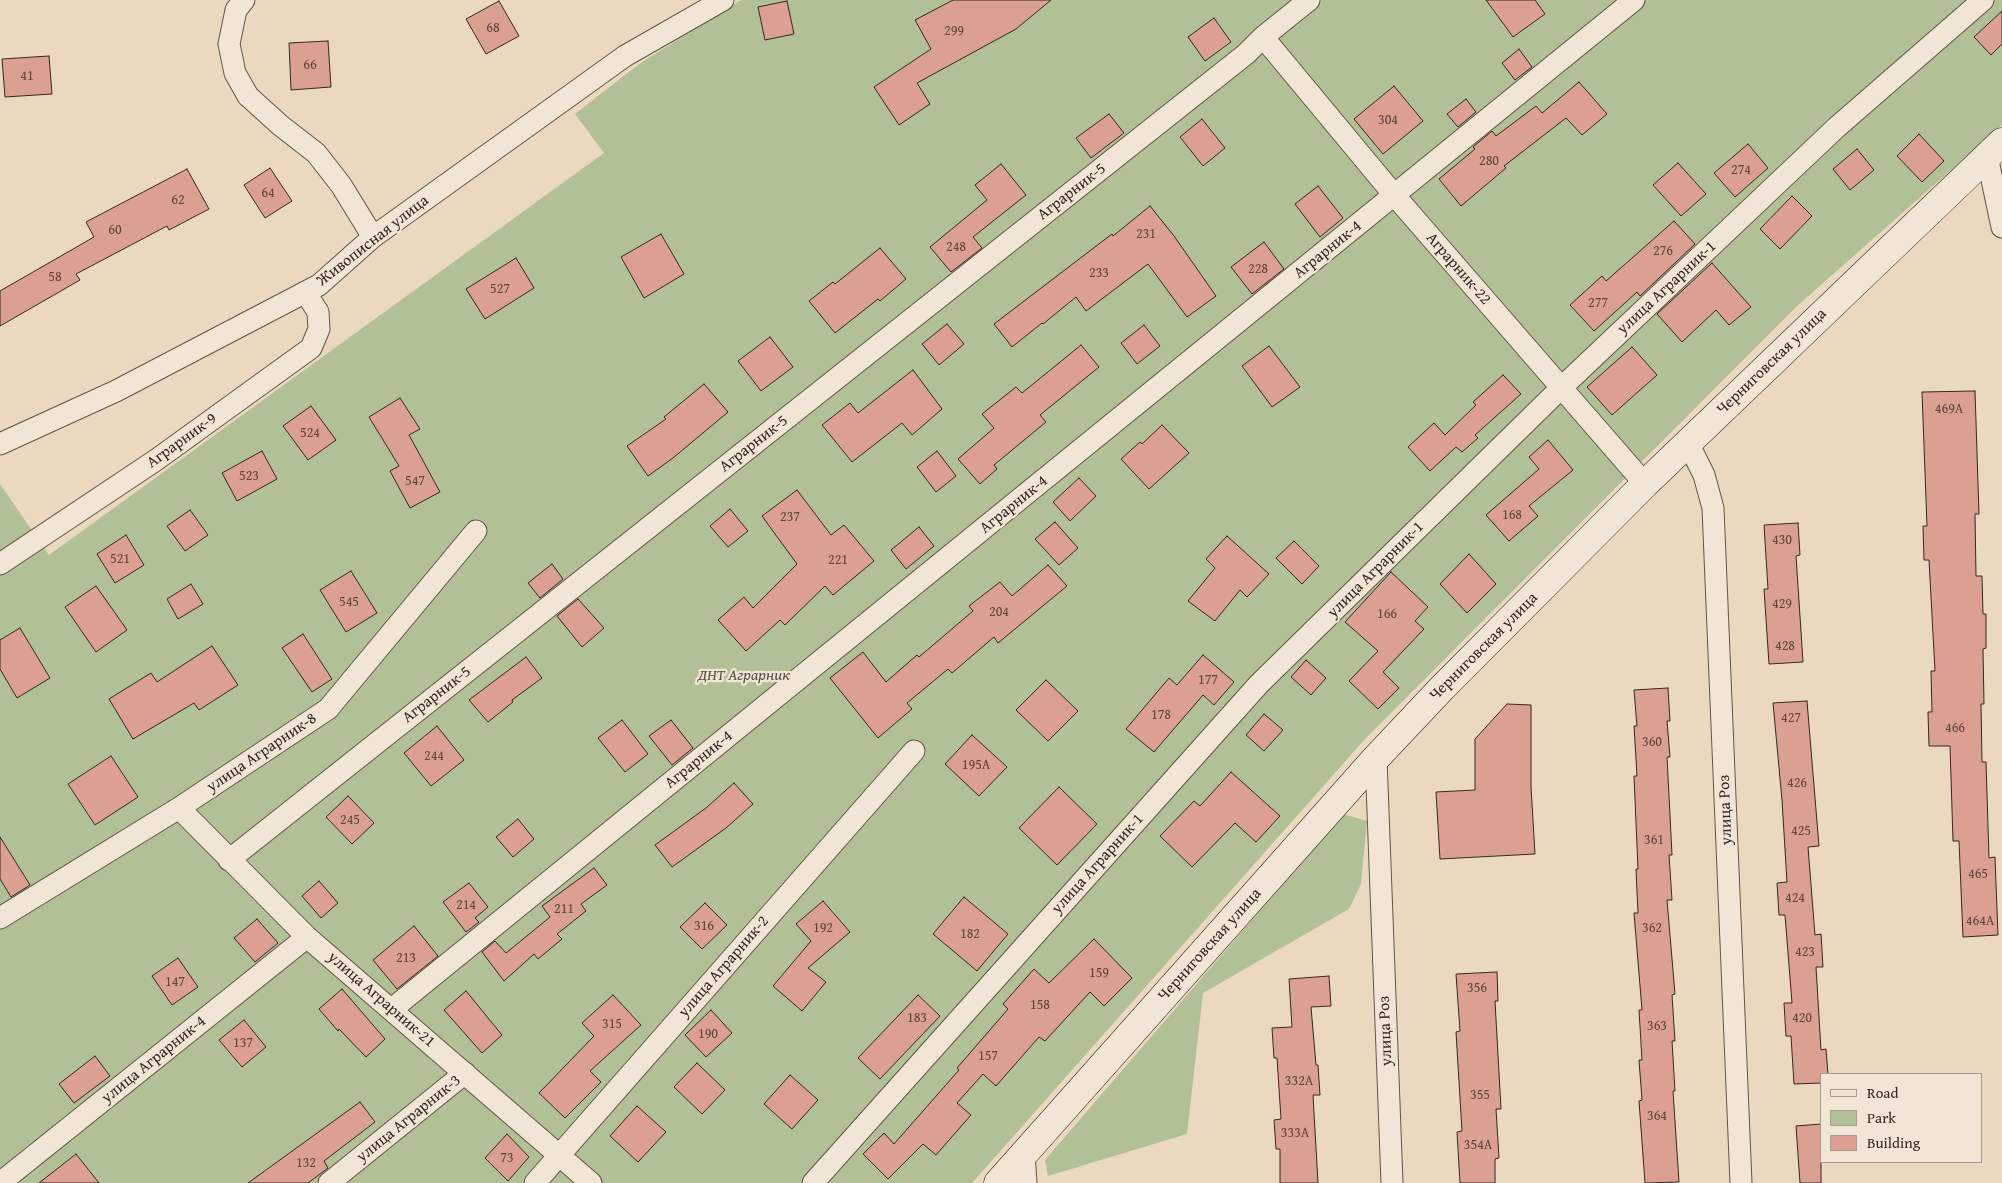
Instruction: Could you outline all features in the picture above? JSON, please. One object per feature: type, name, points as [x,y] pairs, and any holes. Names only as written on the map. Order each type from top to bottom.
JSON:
[{"type":"street","points":[[244,0],[236,10],[229,44],[235,73],[248,96],[280,125],[316,153],[341,185],[372,237]]},
{"type":"street","name":"Живописная улица","points":[[0,444],[116,391],[319,285],[372,237],[625,56],[723,0]]},
{"type":"street","name":"Аграрник-5","points":[[229,860],[1246,54],[1268,44],[1309,0]]},
{"type":"street","name":"Аграрник-4","points":[[392,1009],[1634,0]]},
{"type":"street","name":"улица Аграрник-1","points":[[813,1183],[1259,684],[1561,388],[1838,126],[1983,0]]},
{"type":"street","name":"Аграрник-22","points":[[1268,44],[1395,196],[1645,484]]},
{"type":"street","points":[[1994,149],[2002,227]]},
{"type":"street","name":"Черниговская улица","points":[[998,1183],[1376,758],[1443,687],[1645,484],[1994,149]]},
{"type":"street","name":"Аграрник-9","points":[[0,564],[156,460],[311,348],[319,329],[318,312],[305,292]]},
{"type":"street","name":"улица Роз","points":[[1688,443],[1704,474],[1713,508],[1741,1183]]},
{"type":"street","name":"улица Аграрник-8","points":[[0,918],[179,808],[328,709],[476,532]]},
{"type":"street","name":"улица Аграрник-2","points":[[535,1183],[914,751]]},
{"type":"street","name":"улица Роз","points":[[1376,758],[1392,1183]]},
{"type":"street","name":"улица Аграрник-21","points":[[179,808],[307,937],[591,1183]]},
{"type":"street","name":"улица Аграрник-4","points":[[0,1183],[307,937]]},
{"type":"street","name":"улица Аграрник-3","points":[[329,1183],[465,1074]]},
{"type":"street","points":[[1024,1153],[1026,1183]]},
{"type":"green space","name":"ДНТ Аграрник","points":[[743,0],[2002,0],[2002,125],[1797,306],[1365,739],[972,1183],[0,1183],[0,484],[49,555],[604,153],[575,114],[639,64]]},
{"type":"green space","points":[[1343,814],[1367,821],[1361,884],[1349,909],[1203,993],[1187,1134],[1048,1176],[1045,1160]]},
{"type":"building","points":[[953,0],[1051,0],[1016,29],[917,83],[930,104],[899,125],[874,87],[931,49],[915,20]]},
{"type":"building","points":[[1486,0],[1535,0],[1545,14],[1513,37]]},
{"type":"building","points":[[499,1],[519,36],[486,54],[466,19]]},
{"type":"building","points":[[787,1],[794,34],[765,40],[758,7]]},
{"type":"building","points":[[2002,11],[2002,44],[1991,55],[1974,37]]},
{"type":"building","points":[[1214,18],[1231,42],[1205,61],[1188,37]]},
{"type":"building","points":[[328,41],[331,87],[291,90],[289,43]]},
{"type":"building","points":[[1519,49],[1532,67],[1515,80],[1502,63]]},
{"type":"building","points":[[49,56],[52,94],[5,97],[2,59]]},
{"type":"building","points":[[1579,82],[1607,114],[1582,135],[1566,118],[1504,166],[1506,168],[1461,206],[1439,179],[1475,149],[1473,147],[1492,131],[1496,136],[1536,106],[1542,113]]},
{"type":"building","points":[[1394,86],[1423,121],[1383,154],[1354,119]]},
{"type":"building","points":[[1466,99],[1476,112],[1458,127],[1447,114]]},
{"type":"building","points":[[1109,114],[1124,133],[1091,158],[1076,138]]},
{"type":"building","points":[[1202,119],[1225,148],[1203,166],[1180,137]]},
{"type":"building","points":[[1919,134],[1944,161],[1922,182],[1897,156]]},
{"type":"building","points":[[1748,144],[1768,168],[1735,197],[1714,173]]},
{"type":"building","points":[[1857,149],[1874,170],[1850,190],[1833,169]]},
{"type":"building","points":[[1678,163],[1706,194],[1681,216],[1653,185]]},
{"type":"building","points":[[1001,164],[1026,195],[973,237],[982,248],[951,272],[930,247],[987,200],[975,185]]},
{"type":"building","points":[[270,168],[292,201],[265,218],[244,185]]},
{"type":"building","points":[[187,169],[209,209],[169,230],[167,226],[76,274],[80,280],[0,326],[0,291],[94,237],[86,222]]},
{"type":"building","points":[[1318,186],[1343,218],[1320,237],[1295,204]]},
{"type":"building","points":[[1792,196],[1812,216],[1780,249],[1760,229]]},
{"type":"building","points":[[1150,206],[1174,236],[1216,296],[1187,317],[1148,264],[1086,311],[1076,297],[1012,347],[994,324],[1112,234],[1113,236]]},
{"type":"building","points":[[1674,221],[1695,244],[1640,296],[1637,292],[1594,331],[1570,305],[1602,276],[1606,281]]},
{"type":"building","points":[[661,234],[684,274],[644,298],[621,257]]},
{"type":"building","points":[[1264,242],[1284,269],[1252,294],[1231,267]]},
{"type":"building","points":[[880,248],[906,279],[880,301],[878,299],[835,333],[809,301],[833,282],[835,284]]},
{"type":"building","points":[[516,258],[534,288],[485,319],[466,289]]},
{"type":"building","points":[[1712,263],[1751,307],[1729,325],[1716,310],[1682,342],[1657,314]]},
{"type":"building","points":[[947,324],[964,344],[939,365],[922,344]]},
{"type":"building","points":[[1144,325],[1160,346],[1137,364],[1121,343]]},
{"type":"building","points":[[770,337],[793,367],[761,391],[738,361]]},
{"type":"building","points":[[1081,345],[1099,367],[1040,415],[1046,422],[994,465],[997,469],[980,484],[958,459],[994,428],[982,414],[1016,387],[1022,393]]},
{"type":"building","points":[[1269,346],[1300,387],[1272,407],[1242,366]]},
{"type":"building","points":[[1632,347],[1657,375],[1612,415],[1587,387]]},
{"type":"building","points":[[913,370],[942,409],[912,435],[902,423],[852,462],[822,425],[850,403],[858,413]]},
{"type":"building","points":[[1503,375],[1521,394],[1475,435],[1478,438],[1462,452],[1456,447],[1430,471],[1408,447],[1434,423],[1445,435],[1476,405],[1473,402]]},
{"type":"building","points":[[704,384],[728,412],[673,458],[648,476],[627,446],[666,419],[664,417]]},
{"type":"building","points":[[1975,391],[1979,514],[1975,514],[1976,576],[1982,576],[1983,614],[1986,614],[1986,648],[1983,649],[1984,704],[1981,704],[1982,762],[1986,762],[1989,858],[1995,857],[1998,935],[1963,937],[1959,841],[1953,841],[1950,746],[1929,746],[1928,712],[1932,712],[1931,671],[1935,671],[1929,560],[1924,560],[1923,526],[1927,526],[1922,392]]},
{"type":"building","points":[[400,398],[420,429],[409,435],[440,492],[410,508],[390,471],[399,466],[369,417]]},
{"type":"building","points":[[311,406],[336,440],[308,460],[283,426]]},
{"type":"building","points":[[1162,425],[1189,453],[1149,489],[1121,459],[1140,442],[1142,444]]},
{"type":"building","points":[[1548,440],[1573,470],[1529,506],[1538,516],[1509,541],[1486,515],[1539,469],[1529,457]]},
{"type":"building","points":[[262,451],[277,479],[237,501],[222,473]]},
{"type":"building","points":[[937,451],[956,476],[936,492],[917,467]]},
{"type":"building","points":[[1079,478],[1096,496],[1070,521],[1053,502]]},
{"type":"building","points":[[797,490],[831,535],[844,525],[874,561],[833,595],[825,586],[785,625],[780,620],[746,651],[718,620],[744,597],[753,608],[797,564],[762,516]]},
{"type":"building","points":[[730,509],[748,531],[728,547],[710,526]]},
{"type":"building","points":[[190,510],[208,535],[185,551],[167,526]]},
{"type":"building","points":[[1055,522],[1078,548],[1059,565],[1035,539]]},
{"type":"building","points":[[1798,523],[1800,555],[1796,556],[1803,662],[1769,664],[1764,589],[1768,589],[1764,525]]},
{"type":"building","points":[[919,527],[934,546],[906,569],[891,550]]},
{"type":"building","points":[[126,535],[144,565],[115,583],[97,554]]},
{"type":"building","points":[[1227,536],[1269,574],[1247,597],[1240,590],[1215,621],[1188,601],[1215,568],[1206,559]]},
{"type":"building","points":[[1294,541],[1319,566],[1302,584],[1276,558]]},
{"type":"building","points":[[1469,554],[1496,584],[1467,613],[1440,584]]},
{"type":"building","points":[[552,564],[563,579],[540,598],[528,583]]},
{"type":"building","points":[[1048,565],[1067,586],[998,643],[994,637],[952,673],[948,669],[907,703],[912,709],[878,738],[830,678],[863,652],[886,682],[973,611],[969,606],[1000,582],[1012,596]]},
{"type":"building","points":[[351,571],[377,613],[346,632],[320,590]]},
{"type":"building","points":[[1391,572],[1428,607],[1415,621],[1424,629],[1383,672],[1399,688],[1378,709],[1349,681],[1378,651],[1345,622]]},
{"type":"building","points":[[191,584],[203,604],[178,619],[167,599]]},
{"type":"building","points":[[96,586],[127,630],[96,652],[65,607]]},
{"type":"building","points":[[578,599],[604,628],[582,647],[557,616]]},
{"type":"building","points":[[20,628],[50,678],[17,698],[0,669],[0,640]]},
{"type":"building","points":[[303,634],[332,679],[312,692],[282,648]]},
{"type":"building","points":[[212,646],[238,685],[199,710],[194,703],[133,739],[109,699],[151,673],[157,682]]},
{"type":"building","points":[[1203,655],[1234,682],[1214,705],[1203,695],[1154,752],[1126,729],[1169,678],[1177,685]]},
{"type":"building","points":[[526,657],[542,678],[512,700],[513,702],[488,722],[469,700]]},
{"type":"building","points":[[1306,660],[1326,678],[1311,695],[1291,677]]},
{"type":"building","points":[[1046,680],[1078,711],[1048,741],[1016,710]]},
{"type":"building","points":[[1668,688],[1670,721],[1667,721],[1670,757],[1667,757],[1672,855],[1669,855],[1672,900],[1667,900],[1675,994],[1672,995],[1675,1041],[1672,1041],[1675,1091],[1673,1091],[1679,1182],[1645,1183],[1639,1101],[1642,1100],[1639,1060],[1642,1060],[1639,1010],[1642,1010],[1634,913],[1638,913],[1636,869],[1638,869],[1634,776],[1637,776],[1634,726],[1637,726],[1634,690]]},
{"type":"building","points":[[1807,701],[1819,846],[1808,847],[1815,935],[1821,934],[1823,967],[1816,967],[1821,1050],[1826,1049],[1828,1073],[1820,1073],[1820,1083],[1794,1084],[1791,1036],[1786,1036],[1784,1003],[1792,1003],[1785,915],[1779,915],[1777,883],[1787,882],[1773,703]]},
{"type":"building","points":[[1507,704],[1531,705],[1531,787],[1535,854],[1440,859],[1436,792],[1475,790],[1475,739]]},
{"type":"building","points":[[1264,714],[1283,730],[1264,751],[1246,735]]},
{"type":"building","points":[[622,720],[648,754],[625,772],[598,738]]},
{"type":"building","points":[[671,720],[693,748],[672,765],[649,736]]},
{"type":"building","points":[[437,726],[464,760],[431,786],[404,753]]},
{"type":"building","points":[[972,735],[1007,767],[979,796],[945,764]]},
{"type":"building","points":[[111,756],[138,797],[95,825],[68,784]]},
{"type":"building","points":[[1231,772],[1280,816],[1256,842],[1235,823],[1192,867],[1160,836],[1194,801],[1200,806]]},
{"type":"building","points":[[734,783],[753,804],[726,828],[672,867],[655,845],[706,808]]},
{"type":"building","points":[[1059,787],[1097,824],[1057,865],[1019,828]]},
{"type":"building","points":[[348,796],[374,823],[352,844],[326,817]]},
{"type":"building","points":[[518,819],[534,839],[513,857],[496,837]]},
{"type":"building","points":[[0,837],[30,885],[11,897],[0,879]]},
{"type":"building","points":[[594,868],[607,885],[581,904],[586,911],[557,934],[562,939],[538,959],[534,954],[504,981],[482,952],[495,941],[506,953],[550,917],[542,906]]},
{"type":"building","points":[[319,881],[338,903],[321,918],[302,896]]},
{"type":"building","points":[[469,883],[488,907],[475,918],[479,922],[466,932],[443,902]]},
{"type":"building","points":[[964,897],[1008,934],[977,971],[933,934]]},
{"type":"building","points":[[823,901],[850,932],[808,968],[826,982],[802,1011],[773,986],[811,941],[796,924]]},
{"type":"building","points":[[705,903],[727,925],[702,949],[680,927]]},
{"type":"building","points":[[257,919],[278,943],[255,962],[234,938]]},
{"type":"building","points":[[414,926],[438,956],[397,989],[373,960]]},
{"type":"building","points":[[1094,939],[1132,978],[1104,1006],[1090,992],[1045,1041],[1039,1037],[996,1086],[983,1074],[957,1103],[971,1115],[936,1155],[923,1144],[888,1179],[863,1154],[884,1133],[894,1144],[959,1070],[957,1068],[1008,1009],[1003,1004],[1034,969],[1049,983]]},
{"type":"building","points":[[178,958],[198,987],[172,1005],[152,976]]},
{"type":"building","points":[[1497,972],[1498,1001],[1495,1001],[1501,1109],[1496,1109],[1499,1158],[1495,1159],[1495,1183],[1460,1183],[1457,1132],[1462,1131],[1456,1032],[1460,1031],[1456,974]]},
{"type":"building","points":[[1329,976],[1331,1006],[1311,1007],[1320,1095],[1313,1095],[1318,1183],[1280,1183],[1280,1149],[1276,1149],[1274,1120],[1281,1119],[1277,1058],[1274,1058],[1272,1028],[1292,1027],[1289,979]]},
{"type":"building","points":[[342,989],[385,1039],[366,1057],[339,1029],[338,1031],[319,1009]]},
{"type":"building","points":[[466,991],[502,1035],[482,1053],[444,1010]]},
{"type":"building","points":[[613,995],[641,1025],[590,1071],[601,1082],[565,1118],[539,1093],[594,1036],[582,1023]]},
{"type":"building","points":[[918,995],[940,1016],[880,1079],[858,1058]]},
{"type":"building","points":[[711,1010],[732,1033],[706,1057],[685,1035]]},
{"type":"building","points":[[244,1020],[266,1047],[242,1067],[219,1040]]},
{"type":"building","points":[[95,1056],[110,1076],[74,1103],[59,1084]]},
{"type":"building","points":[[697,1063],[725,1090],[702,1114],[674,1087]]},
{"type":"building","points":[[790,1075],[818,1100],[792,1129],[764,1104]]},
{"type":"building","points":[[360,1102],[375,1122],[324,1161],[328,1168],[308,1183],[248,1183]]},
{"type":"building","points":[[637,1106],[666,1132],[638,1162],[610,1136]]},
{"type":"building","points":[[1820,1124],[1821,1183],[1800,1183],[1796,1126]]},
{"type":"building","points":[[507,1134],[529,1157],[508,1181],[485,1158]]},
{"type":"building","points":[[76,1154],[99,1183],[39,1183]]}]
